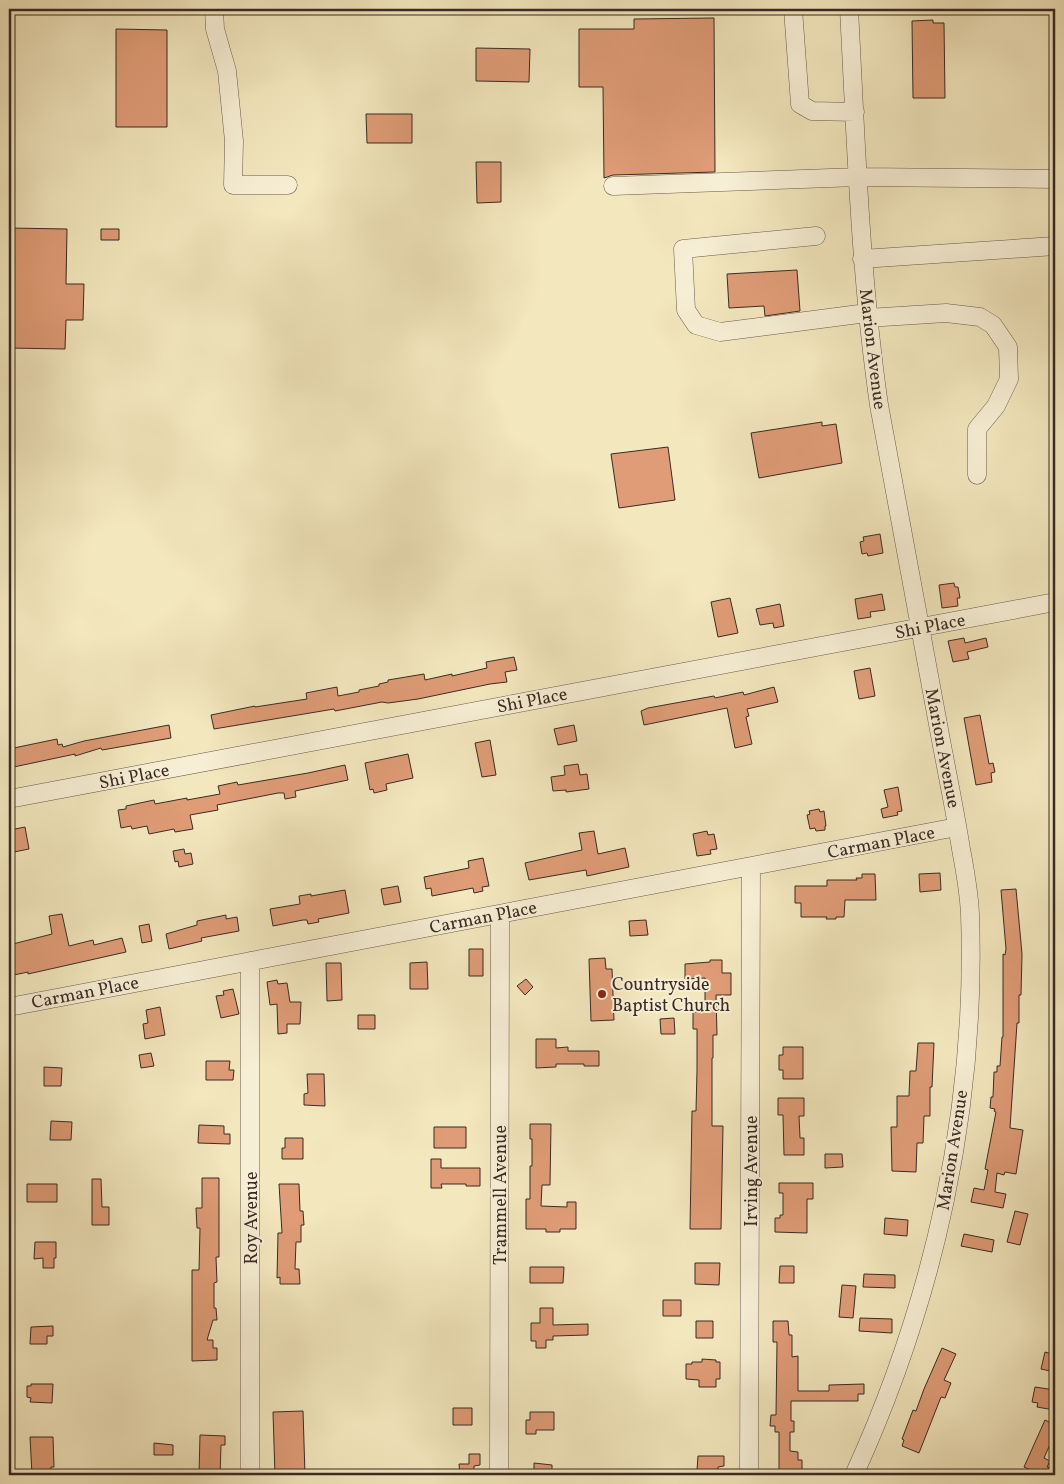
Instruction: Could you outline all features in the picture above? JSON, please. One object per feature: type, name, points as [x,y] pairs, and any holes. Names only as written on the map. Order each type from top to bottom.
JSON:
[{"type":"street","points":[[214,9],[215,29],[227,71],[234,141],[233,185],[288,185]]},
{"type":"street","points":[[792,9],[800,104],[812,111],[855,112]]},
{"type":"street","name":"Marion Avenue","points":[[849,9],[862,259],[867,315],[879,405],[957,827],[970,912],[970,997],[966,1056],[955,1153],[939,1226],[905,1349],[890,1392],[854,1475]]},
{"type":"street","points":[[613,186],[858,177],[1055,179]]},
{"type":"street","points":[[816,236],[683,249],[686,310],[696,325],[720,332],[867,315],[946,313],[980,317],[994,325],[1008,346],[1009,379],[996,406],[977,429],[977,475]]},
{"type":"street","points":[[862,259],[1055,246]]},
{"type":"street","name":"Shi Place","points":[[9,799],[1055,602]]},
{"type":"street","name":"Carman Place","points":[[9,1007],[751,868],[957,827]]},
{"type":"street","name":"Irving Avenue","points":[[749,1475],[751,868]]},
{"type":"street","name":"Trammell Avenue","points":[[499,1475],[500,914]]},
{"type":"street","name":"Roy Avenue","points":[[250,961],[250,1475]]},
{"type":"building","points":[[714,18],[715,172],[613,175],[604,178],[603,87],[579,87],[579,29],[634,29],[634,19]]},
{"type":"building","points":[[933,20],[933,23],[944,23],[945,98],[913,98],[912,21]]},
{"type":"building","points":[[116,29],[167,30],[167,127],[116,127]]},
{"type":"building","points":[[476,48],[530,49],[529,82],[476,81]]},
{"type":"building","points":[[366,114],[412,114],[412,143],[367,143]]},
{"type":"building","points":[[476,162],[501,162],[501,202],[477,203]]},
{"type":"building","points":[[9,228],[67,229],[66,284],[84,284],[83,320],[66,320],[65,349],[9,348]]},
{"type":"building","points":[[101,229],[119,229],[119,240],[101,240]]},
{"type":"building","points":[[797,270],[800,311],[765,316],[764,306],[729,308],[727,274]]},
{"type":"building","points":[[822,422],[822,426],[836,424],[842,463],[759,478],[751,433]]},
{"type":"building","points":[[668,447],[675,500],[619,508],[611,454]]},
{"type":"building","points":[[880,534],[883,553],[868,556],[867,553],[862,554],[860,542],[864,541],[863,537]]},
{"type":"building","points":[[954,583],[955,587],[958,587],[960,598],[957,598],[958,606],[942,608],[939,585]]},
{"type":"building","points":[[882,594],[885,610],[870,612],[871,617],[858,619],[855,599]]},
{"type":"building","points":[[730,598],[738,633],[718,637],[711,602]]},
{"type":"building","points":[[780,604],[784,626],[774,628],[773,623],[760,625],[756,609]]},
{"type":"building","points":[[964,638],[965,643],[986,638],[988,647],[967,652],[969,659],[953,662],[948,641]]},
{"type":"building","points":[[514,657],[517,670],[505,672],[507,682],[418,699],[382,702],[335,711],[334,709],[214,729],[211,715],[255,706],[307,699],[306,693],[337,687],[338,696],[379,686],[379,684],[388,682],[388,680],[424,674],[425,680],[452,674],[452,676],[487,668],[486,662]]},
{"type":"building","points":[[870,668],[875,696],[859,699],[854,671]]},
{"type":"building","points":[[774,687],[778,702],[747,709],[749,716],[746,717],[752,744],[735,748],[727,708],[644,725],[641,711],[648,708],[743,692],[744,695]]},
{"type":"building","points":[[980,715],[989,764],[993,763],[995,772],[991,773],[992,782],[976,785],[964,718]]},
{"type":"building","points":[[169,725],[171,738],[102,750],[101,748],[75,756],[75,754],[9,768],[9,749],[57,739],[58,745],[62,744],[63,747],[84,741]]},
{"type":"building","points":[[574,725],[577,741],[558,745],[554,729]]},
{"type":"building","points":[[490,740],[496,775],[482,777],[475,743]]},
{"type":"building","points":[[408,754],[413,778],[386,784],[387,790],[374,793],[373,789],[370,790],[365,763]]},
{"type":"building","points":[[578,764],[580,775],[587,774],[589,789],[566,792],[566,790],[553,791],[551,777],[565,775],[564,766]]},
{"type":"building","points":[[345,765],[348,780],[295,791],[296,797],[285,799],[284,793],[278,793],[217,805],[218,810],[190,815],[193,829],[175,832],[174,829],[149,834],[147,826],[132,829],[131,826],[121,828],[118,810],[126,809],[126,806],[154,800],[155,804],[220,794],[218,786],[237,782],[238,785]]},
{"type":"building","points":[[898,787],[902,811],[897,812],[898,815],[883,818],[881,809],[888,807],[884,790]]},
{"type":"building","points":[[819,809],[820,812],[824,811],[826,826],[825,830],[816,831],[815,828],[810,829],[807,815],[810,814],[809,811]]},
{"type":"building","points":[[25,827],[29,849],[14,852],[10,830]]},
{"type":"building","points":[[594,831],[598,854],[625,848],[629,867],[587,876],[586,870],[529,880],[525,863],[582,850],[579,833]]},
{"type":"building","points":[[707,831],[708,835],[714,834],[717,849],[710,850],[711,854],[697,856],[693,834]]},
{"type":"building","points":[[184,849],[185,854],[191,853],[193,864],[179,867],[178,861],[175,862],[173,851]]},
{"type":"building","points":[[483,858],[489,886],[482,887],[483,891],[474,893],[473,888],[432,896],[431,888],[426,889],[424,877],[469,868],[468,861]]},
{"type":"building","points":[[940,873],[941,890],[920,892],[919,874]]},
{"type":"building","points":[[862,874],[875,874],[876,900],[845,900],[844,917],[836,917],[836,919],[801,917],[801,903],[795,903],[795,886],[827,886],[827,880],[857,880],[856,878],[862,878]]},
{"type":"building","points":[[398,886],[401,902],[384,905],[381,889]]},
{"type":"building","points":[[1016,889],[1022,954],[1021,995],[1019,995],[1019,1023],[1017,1023],[1010,1128],[1023,1130],[1016,1174],[1005,1172],[1004,1175],[997,1173],[995,1192],[1006,1194],[1003,1208],[971,1202],[974,1188],[984,1190],[988,1170],[985,1169],[996,1112],[994,1111],[995,1109],[990,1108],[991,1097],[993,1097],[994,1072],[997,1072],[997,1066],[1000,1066],[1003,1037],[1003,954],[1005,955],[1006,949],[1001,890]]},
{"type":"building","points":[[345,890],[349,913],[318,919],[319,922],[308,924],[307,920],[303,920],[273,926],[270,909],[300,904],[299,896],[311,894],[311,896]]},
{"type":"building","points":[[62,914],[69,946],[93,940],[94,945],[122,938],[126,952],[28,974],[28,972],[9,976],[9,945],[52,934],[49,916]]},
{"type":"building","points":[[226,915],[226,919],[237,917],[239,931],[201,938],[202,941],[169,949],[166,934],[197,925],[197,921]]},
{"type":"building","points":[[646,920],[648,935],[630,936],[629,921]]},
{"type":"building","points":[[149,924],[152,941],[142,943],[139,926]]},
{"type":"building","points":[[469,949],[483,949],[483,976],[469,976]]},
{"type":"building","name":"Countryside Baptist Church","points":[[605,958],[606,969],[612,969],[614,1020],[591,1021],[589,959]]},
{"type":"building","points":[[710,960],[722,960],[722,973],[731,973],[731,995],[716,995],[717,1035],[713,1035],[712,1058],[712,1126],[723,1126],[721,1229],[690,1229],[692,1111],[696,1111],[697,1070],[697,1029],[693,1029],[693,1012],[705,1012],[705,978],[685,979],[685,964],[710,962]]},
{"type":"building","points":[[427,962],[428,989],[410,989],[410,963]]},
{"type":"building","points":[[326,963],[341,963],[342,1000],[327,1001]]},
{"type":"building","points":[[526,979],[533,987],[525,995],[517,986]]},
{"type":"building","points":[[277,980],[278,984],[287,983],[290,1002],[301,1002],[300,1024],[287,1024],[287,1033],[278,1034],[277,1004],[270,1005],[267,982]]},
{"type":"building","points":[[233,989],[239,1014],[221,1018],[216,996],[224,995],[223,991]]},
{"type":"building","points":[[160,1007],[165,1035],[145,1039],[143,1024],[148,1023],[146,1010]]},
{"type":"building","points":[[358,1015],[375,1015],[375,1029],[358,1029]]},
{"type":"building","points":[[674,1018],[675,1034],[661,1034],[660,1019]]},
{"type":"building","points":[[536,1039],[556,1039],[556,1048],[568,1047],[568,1051],[599,1051],[599,1066],[556,1064],[556,1067],[536,1068]]},
{"type":"building","points":[[918,1043],[934,1043],[932,1087],[930,1087],[930,1116],[924,1116],[923,1143],[917,1143],[916,1172],[892,1171],[891,1127],[897,1127],[897,1096],[909,1096],[910,1071],[916,1071]]},
{"type":"building","points":[[783,1047],[803,1047],[803,1079],[783,1079],[783,1070],[779,1070],[779,1055],[783,1055]]},
{"type":"building","points":[[151,1053],[154,1066],[141,1068],[139,1055]]},
{"type":"building","points":[[206,1061],[230,1061],[229,1070],[234,1070],[233,1080],[206,1080]]},
{"type":"building","points":[[44,1067],[62,1068],[61,1086],[44,1086]]},
{"type":"building","points":[[307,1074],[324,1074],[325,1106],[304,1105],[304,1094],[308,1093]]},
{"type":"building","points":[[778,1098],[804,1098],[804,1116],[799,1116],[800,1138],[804,1138],[804,1155],[784,1155],[783,1115],[778,1115]]},
{"type":"building","points":[[51,1121],[72,1122],[71,1140],[50,1140]]},
{"type":"building","points":[[530,1124],[551,1124],[550,1185],[542,1185],[541,1206],[567,1207],[567,1202],[576,1202],[576,1229],[560,1229],[560,1232],[546,1232],[546,1229],[526,1229],[526,1199],[530,1199],[530,1166],[532,1166]]},
{"type":"building","points":[[199,1125],[224,1126],[224,1134],[230,1134],[230,1144],[198,1143]]},
{"type":"building","points":[[434,1127],[466,1127],[466,1148],[434,1148]]},
{"type":"building","points":[[285,1138],[303,1138],[303,1159],[282,1159],[282,1148],[285,1148]]},
{"type":"building","points":[[825,1154],[842,1154],[843,1167],[825,1168]]},
{"type":"building","points":[[431,1159],[441,1159],[441,1168],[480,1168],[480,1186],[441,1184],[442,1188],[431,1188]]},
{"type":"building","points":[[202,1178],[219,1178],[219,1257],[216,1257],[217,1282],[214,1283],[214,1308],[216,1308],[217,1320],[213,1320],[207,1340],[213,1340],[213,1348],[217,1348],[217,1360],[192,1361],[192,1270],[199,1270],[200,1228],[197,1228],[196,1208],[202,1208]]},
{"type":"building","points":[[92,1179],[101,1179],[102,1207],[109,1207],[109,1225],[92,1225]]},
{"type":"building","points":[[779,1183],[813,1183],[813,1199],[807,1199],[807,1233],[775,1232],[775,1218],[780,1218],[780,1215],[783,1215],[783,1193],[779,1193]]},
{"type":"building","points":[[27,1184],[57,1184],[57,1202],[27,1202]]},
{"type":"building","points":[[279,1184],[299,1184],[300,1211],[303,1211],[304,1225],[301,1225],[301,1242],[296,1242],[295,1269],[299,1269],[300,1284],[280,1284],[280,1277],[277,1278],[278,1233],[282,1233]]},
{"type":"building","points":[[1015,1211],[1028,1214],[1020,1245],[1007,1242]]},
{"type":"building","points":[[885,1218],[908,1220],[907,1236],[884,1234]]},
{"type":"building","points":[[964,1234],[994,1240],[992,1252],[961,1246]]},
{"type":"building","points":[[35,1242],[56,1242],[54,1268],[43,1268],[43,1258],[34,1259]]},
{"type":"building","points":[[695,1263],[720,1263],[719,1285],[695,1284]]},
{"type":"building","points":[[780,1266],[794,1266],[794,1283],[779,1283]]},
{"type":"building","points":[[530,1267],[564,1267],[563,1283],[530,1283]]},
{"type":"building","points":[[864,1274],[895,1275],[895,1288],[863,1287]]},
{"type":"building","points":[[842,1285],[856,1286],[853,1318],[839,1317]]},
{"type":"building","points":[[663,1300],[681,1300],[681,1316],[663,1316]]},
{"type":"building","points":[[540,1308],[553,1308],[553,1325],[588,1324],[588,1335],[553,1336],[553,1340],[546,1340],[546,1348],[536,1348],[536,1341],[531,1341],[531,1323],[540,1323]]},
{"type":"building","points":[[860,1318],[892,1319],[892,1333],[859,1331]]},
{"type":"building","points":[[696,1321],[713,1321],[713,1338],[696,1338]]},
{"type":"building","points":[[773,1321],[788,1321],[789,1335],[792,1335],[792,1357],[798,1356],[798,1391],[829,1391],[829,1385],[864,1384],[864,1394],[858,1394],[858,1401],[791,1401],[791,1421],[794,1421],[794,1432],[790,1432],[790,1451],[798,1452],[798,1460],[802,1460],[802,1475],[779,1475],[779,1432],[775,1432],[775,1426],[770,1426],[771,1415],[776,1415],[777,1342],[773,1342]]},
{"type":"building","points":[[53,1326],[53,1336],[47,1336],[47,1344],[30,1344],[31,1327]]},
{"type":"building","points":[[942,1348],[956,1354],[944,1380],[951,1383],[945,1398],[941,1397],[919,1453],[902,1446],[904,1440],[902,1439],[913,1410],[916,1411]]},
{"type":"building","points":[[1045,1352],[1055,1355],[1055,1372],[1041,1369]]},
{"type":"building","points":[[702,1359],[720,1362],[720,1379],[716,1379],[716,1387],[699,1387],[699,1380],[686,1379],[686,1364],[702,1362]]},
{"type":"building","points":[[31,1384],[53,1384],[52,1403],[30,1402],[31,1398],[27,1397],[27,1386],[31,1386]]},
{"type":"building","points":[[1035,1387],[1055,1390],[1054,1410],[1037,1407],[1038,1403],[1032,1402]]},
{"type":"building","points":[[453,1408],[472,1408],[472,1425],[453,1425]]},
{"type":"building","points":[[303,1411],[305,1475],[275,1475],[273,1412]]},
{"type":"building","points":[[530,1412],[554,1412],[554,1430],[536,1430],[536,1434],[526,1434],[526,1420],[530,1420]]},
{"type":"building","points":[[1045,1420],[1055,1425],[1055,1433],[1044,1458],[1050,1461],[1047,1467],[1050,1468],[1047,1475],[1042,1475],[1024,1467]]},
{"type":"building","points":[[200,1435],[225,1436],[225,1445],[221,1445],[220,1475],[199,1475]]},
{"type":"building","points":[[30,1437],[53,1437],[54,1467],[51,1467],[51,1475],[32,1475]]},
{"type":"building","points":[[154,1443],[173,1445],[173,1455],[154,1455]]},
{"type":"building","points":[[469,1454],[480,1454],[480,1465],[474,1466],[474,1475],[460,1475],[459,1464],[469,1464]]},
{"type":"building","points":[[698,1456],[724,1456],[724,1466],[718,1467],[718,1475],[702,1475],[702,1470],[697,1470]]},
{"type":"building","points":[[534,1463],[552,1465],[552,1475],[534,1475]]},
{"type":"place","name":"Countryside Baptist Church","points":[[602,994]]}]
